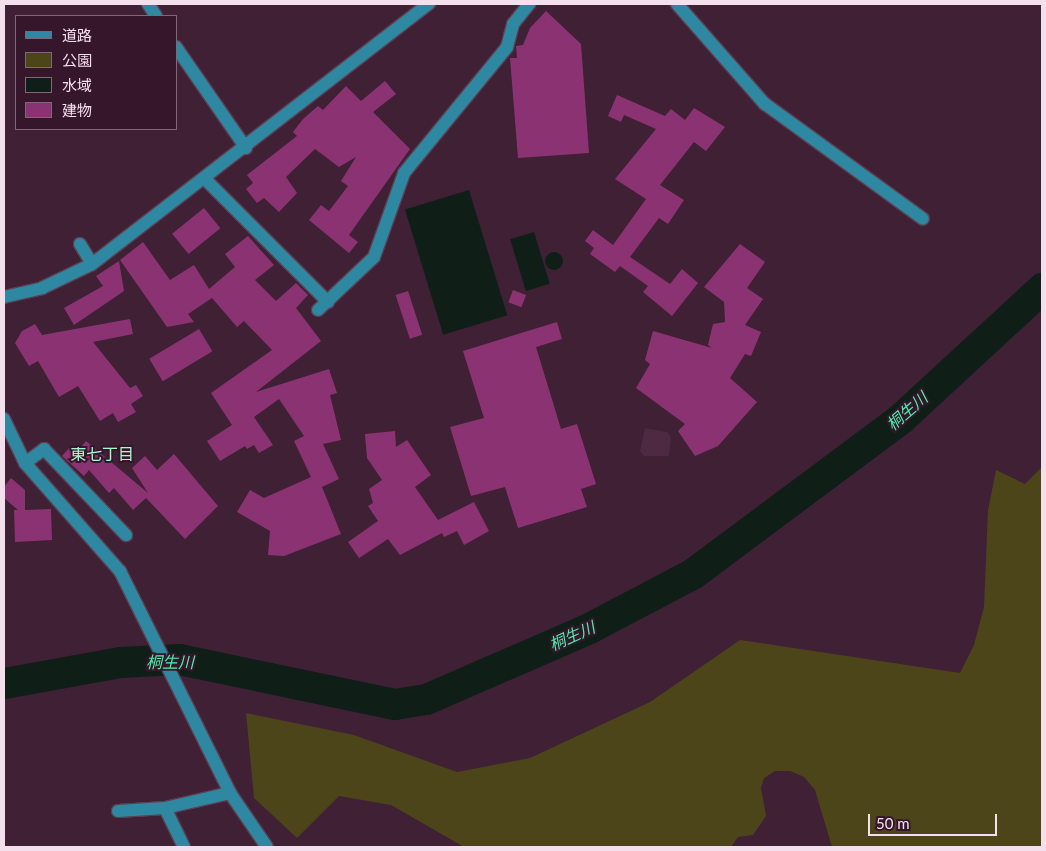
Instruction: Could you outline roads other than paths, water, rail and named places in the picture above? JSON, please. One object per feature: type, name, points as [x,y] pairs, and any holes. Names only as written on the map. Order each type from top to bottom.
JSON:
[{"type":"street","points":[[148,4],[155,15]]},
{"type":"street","points":[[4,297],[42,288],[92,264],[246,148],[429,4]]},
{"type":"street","points":[[205,179],[323,306],[374,257],[404,173],[507,47],[513,24],[529,4]]},
{"type":"street","points":[[677,4],[765,104],[923,219]]},
{"type":"street","points":[[178,50],[246,148]]},
{"type":"street","points":[[80,244],[92,264]]},
{"type":"street","points":[[4,419],[25,463],[120,571],[228,789],[267,847]]},
{"type":"street","points":[[25,463],[44,449],[126,535]]},
{"type":"street","points":[[118,811],[165,808],[228,789]]},
{"type":"street","points":[[165,808],[184,847]]},
{"type":"water","points":[[469,190],[507,315],[443,335],[405,210]]},
{"type":"water","points":[[534,232],[550,284],[526,291],[510,239]]},
{"type":"water","points":[[550,252],[558,252],[563,257],[561,268],[550,270],[545,265],[545,257]]},
{"type":"waterway","name":"桐生川","points":[[4,683],[120,662],[179,659],[394,704],[426,699],[589,628],[692,574],[901,418],[1042,288]]},
{"type":"district","name":"東七丁目","points":[[102,454]]}]
